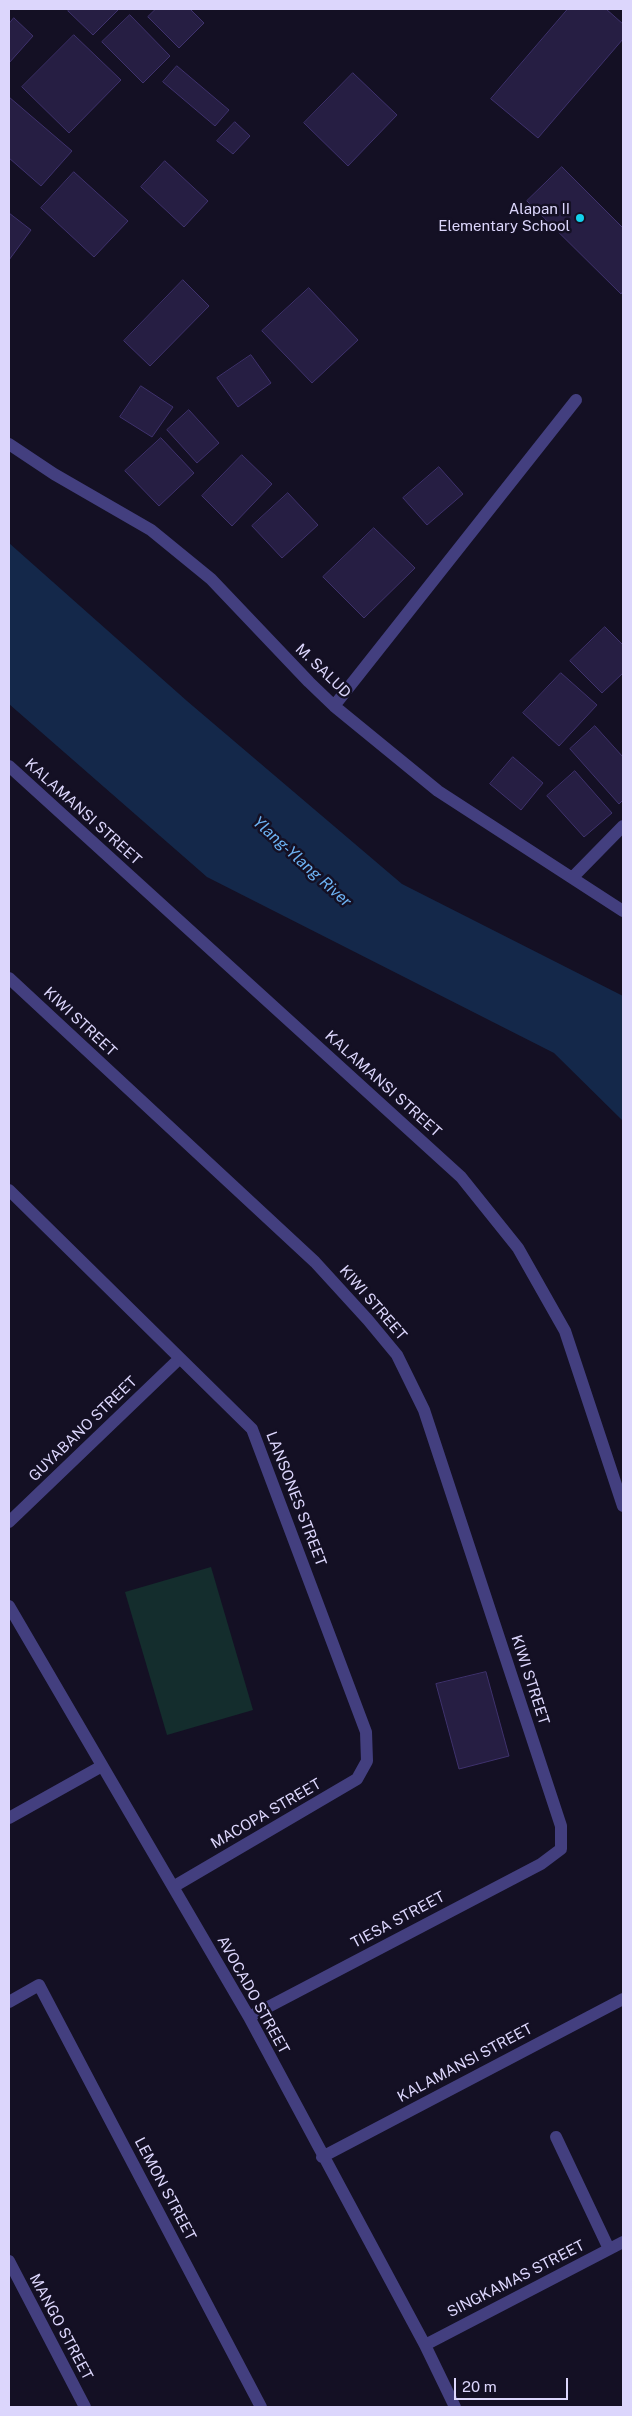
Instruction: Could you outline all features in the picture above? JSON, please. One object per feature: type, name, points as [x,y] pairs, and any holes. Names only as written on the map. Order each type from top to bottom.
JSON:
[{"type":"street","points":[[334,706],[576,400]]},
{"type":"street","name":"M. SALUD","points":[[9,444],[54,474],[158,536],[211,579],[308,682],[334,706],[438,791],[573,876],[623,911]]},
{"type":"street","name":"KALAMANSI STREET","points":[[9,766],[461,1177],[518,1248],[565,1331],[623,1506]]},
{"type":"street","points":[[573,876],[623,826]]},
{"type":"street","name":"KIWI STREET","points":[[9,978],[315,1262],[397,1355],[424,1410],[561,1826],[561,1849]]},
{"type":"street","name":"LANSONES STREET","points":[[9,1190],[252,1429],[366,1732],[367,1761]]},
{"type":"street","name":"GUYABANO STREET","points":[[9,1522],[179,1359]]},
{"type":"street","name":"AVOCADO STREET","points":[[9,1606],[249,2017],[425,2345],[456,2407]]},
{"type":"street","name":"MACOPA STREET","points":[[173,1887],[357,1779],[367,1761]]},
{"type":"street","points":[[9,1818],[102,1766]]},
{"type":"street","name":"TIESA STREET","points":[[249,2017],[541,1864],[561,1849]]},
{"type":"street","name":"LEMON STREET","points":[[9,2002],[40,1985],[261,2407]]},
{"type":"street","name":"KALAMANSI STREET","points":[[322,2156],[623,1999]]},
{"type":"street","points":[[556,2137],[609,2249]]},
{"type":"street","name":"SINGKAMAS STREET","points":[[425,2345],[623,2242]]},
{"type":"street","name":"MANGO STREET","points":[[9,2261],[85,2407]]},
{"type":"green space","points":[[211,1567],[253,1710],[167,1735],[125,1592]]},
{"type":"water","name":"Ylang-Ylang River","points":[[9,543],[187,701],[402,884],[623,996],[623,1121],[554,1053],[207,877],[9,704]]},
{"type":"building","points":[[70,9],[119,9],[93,35],[68,11]]},
{"type":"building","points":[[156,9],[190,9],[204,23],[179,48],[148,17]]},
{"type":"building","points":[[568,9],[606,9],[623,24],[623,39],[538,138],[491,99]]},
{"type":"building","points":[[130,15],[170,56],[143,83],[102,42]]},
{"type":"building","points":[[14,18],[33,36],[9,63],[9,24]]},
{"type":"building","points":[[74,35],[121,80],[69,133],[22,87]]},
{"type":"building","points":[[177,66],[229,110],[215,126],[163,82]]},
{"type":"building","points":[[353,73],[397,115],[348,166],[304,123]]},
{"type":"building","points":[[9,97],[72,151],[41,186],[9,158]]},
{"type":"building","points":[[235,122],[250,136],[233,154],[217,141]]},
{"type":"building","points":[[165,161],[208,201],[184,227],[141,187]]},
{"type":"building","points":[[562,167],[623,228],[623,291],[621,294],[527,201]]},
{"type":"building","points":[[74,172],[128,221],[94,257],[41,208]]},
{"type":"building","points":[[9,213],[31,230],[9,260]]},
{"type":"building","points":[[183,280],[209,306],[150,366],[124,341]]},
{"type":"building","points":[[309,288],[358,340],[312,383],[262,331]]},
{"type":"building","points":[[251,355],[271,383],[238,407],[217,378]]},
{"type":"building","points":[[141,386],[173,407],[152,437],[120,417]]},
{"type":"building","points":[[189,410],[219,443],[197,463],[167,430]]},
{"type":"building","points":[[161,438],[194,473],[159,506],[125,471]]},
{"type":"building","points":[[242,455],[272,484],[232,526],[202,496]]},
{"type":"building","points":[[439,467],[463,494],[427,525],[403,498]]},
{"type":"building","points":[[288,493],[318,525],[282,558],[252,526]]},
{"type":"building","points":[[374,528],[415,568],[364,618],[323,577]]},
{"type":"building","points":[[605,627],[623,645],[623,673],[602,693],[570,661]]},
{"type":"building","points":[[561,673],[597,705],[559,746],[523,713]]},
{"type":"building","points":[[595,726],[623,757],[623,800],[619,804],[570,749]]},
{"type":"building","points":[[513,757],[543,783],[521,810],[490,784]]},
{"type":"building","points":[[575,771],[612,813],[584,837],[547,796]]},
{"type":"building","points":[[486,1672],[509,1756],[459,1769],[436,1684]]},
{"type":"place","name":"Alapan II Elementary School","points":[[580,218]]}]
